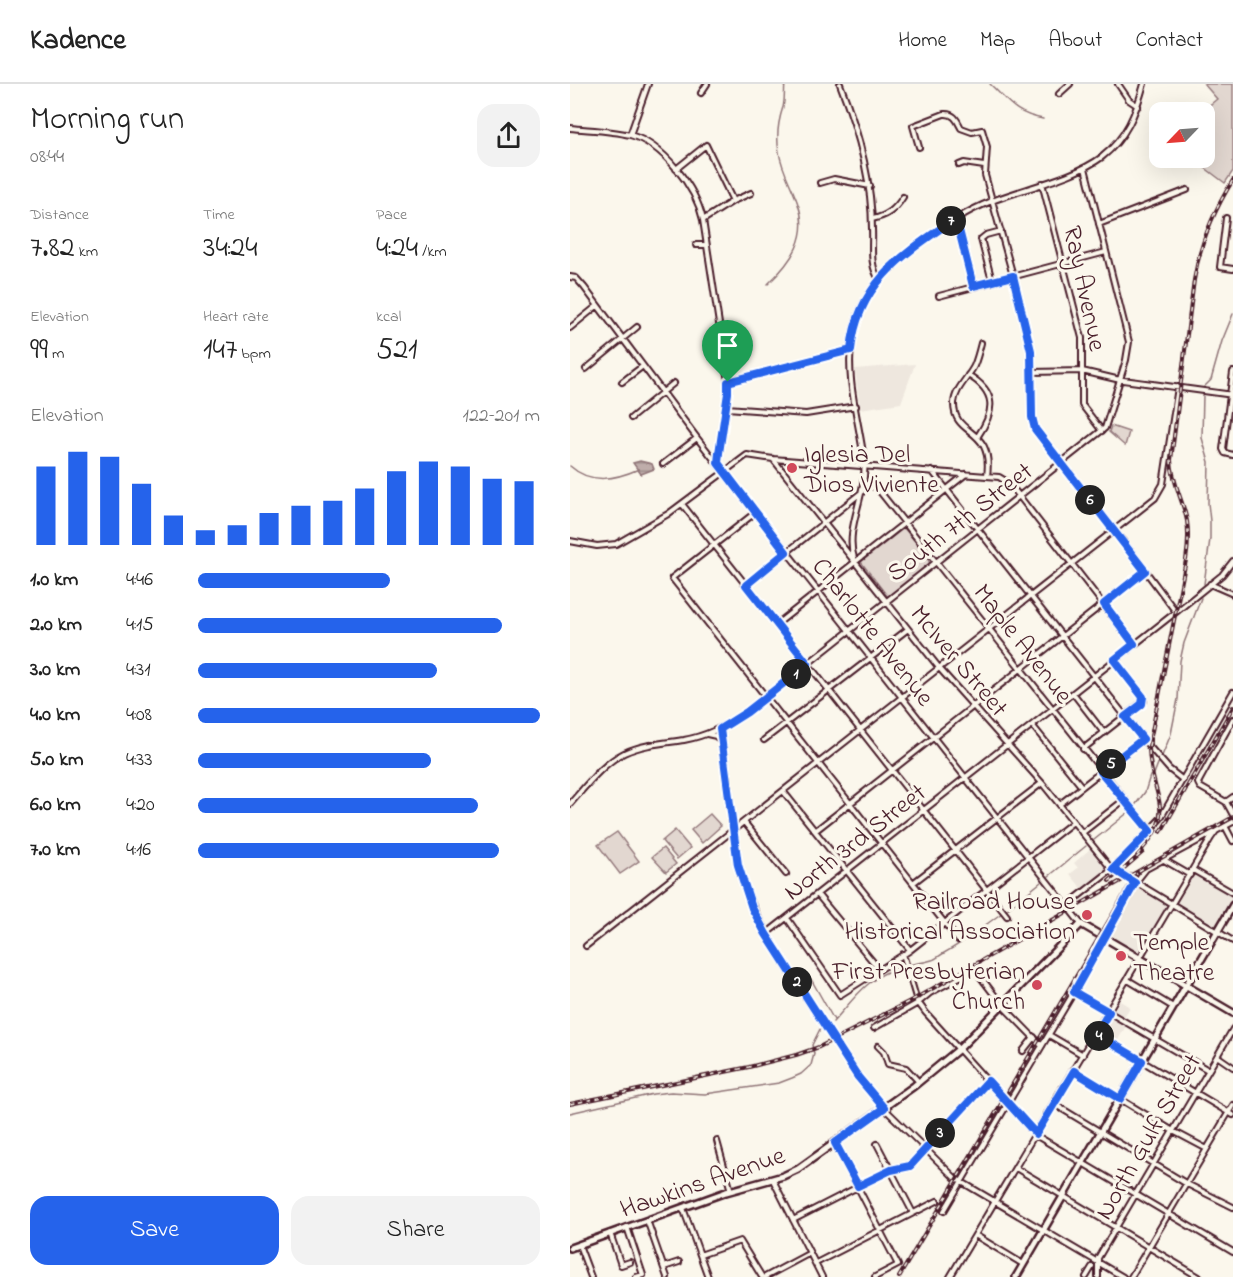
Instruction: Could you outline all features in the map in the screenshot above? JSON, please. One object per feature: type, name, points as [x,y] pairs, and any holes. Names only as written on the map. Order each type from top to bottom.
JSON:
[{"type":"main road","points":[[1016,1277],[1233,905]]},
{"type":"main road","name":"Charlotte Avenue","points":[[1081,924],[1233,1013]]},
{"type":"main road","name":"Hawkins Avenue","points":[[570,1248],[683,1207],[773,1180],[798,1169],[919,1082],[959,1049],[1081,924]]},
{"type":"street","points":[[630,135],[648,84]]},
{"type":"street","points":[[701,93],[707,84]]},
{"type":"street","points":[[840,84],[870,186],[873,265],[879,279]]},
{"type":"street","points":[[1118,84],[1129,100],[1138,105]]},
{"type":"street","points":[[856,562],[850,540],[864,486],[864,465],[851,350],[854,330],[865,299],[895,262],[956,218],[993,201],[1085,168],[1101,158],[1128,126],[1138,105],[1144,84]]},
{"type":"street","points":[[1059,94],[1069,85]]},
{"type":"street","points":[[919,147],[913,126],[944,114],[956,118],[961,128],[972,132],[982,130],[987,147],[985,175],[1029,343],[1033,425],[1038,435],[1176,612]]},
{"type":"street","points":[[570,128],[630,135],[652,145],[675,169],[694,195],[702,220],[728,382],[718,463]]},
{"type":"street","points":[[675,169],[706,145],[733,201]]},
{"type":"street","points":[[959,165],[964,163],[984,166]]},
{"type":"street","name":"South 7th Street","points":[[570,804],[605,766],[626,752],[706,734],[740,717],[1102,431],[1108,421],[1129,342],[1085,168]]},
{"type":"street","points":[[820,183],[834,178],[870,186]]},
{"type":"street","name":"Ray Avenue","points":[[1042,183],[1082,338],[1082,405],[1102,431]]},
{"type":"street","points":[[1099,224],[1187,190]]},
{"type":"street","points":[[702,220],[751,193]]},
{"type":"street","points":[[872,219],[888,215],[903,197]]},
{"type":"street","points":[[956,218],[973,286]]},
{"type":"street","points":[[1226,218],[1220,267],[1233,269]]},
{"type":"street","points":[[992,281],[981,239],[1001,231]]},
{"type":"street","points":[[696,245],[706,245]]},
{"type":"street","points":[[939,296],[1106,252]]},
{"type":"street","name":"Charlotte Avenue","points":[[570,277],[576,278],[786,552],[1081,924]]},
{"type":"street","points":[[570,328],[597,306]]},
{"type":"street","points":[[586,369],[637,327]]},
{"type":"street","points":[[981,344],[977,359],[957,393],[954,410],[964,427],[978,436],[987,452],[987,476]]},
{"type":"street","points":[[728,382],[851,350]]},
{"type":"street","points":[[622,382],[643,366]]},
{"type":"street","points":[[1032,372],[1082,371],[1120,380],[1232,394]]},
{"type":"street","points":[[1233,372],[1224,452],[1233,455]]},
{"type":"street","points":[[968,375],[982,384],[990,400],[989,418],[978,436]]},
{"type":"street","points":[[631,418],[674,382]]},
{"type":"street","points":[[586,946],[1159,495],[1172,439],[1178,387]]},
{"type":"street","points":[[726,408],[807,414],[856,406]]},
{"type":"street","points":[[663,464],[697,438]]},
{"type":"street","points":[[570,540],[605,546],[616,544],[682,504],[747,455],[772,459],[987,476],[1006,480],[1134,644]]},
{"type":"street","name":"McIver Street","points":[[772,459],[940,669],[1042,783],[1113,869],[1233,941]]},
{"type":"street","points":[[932,471],[1125,717],[1165,765],[1183,780]]},
{"type":"street","points":[[777,624],[966,474]]},
{"type":"street","name":"Maple Avenue","points":[[864,486],[877,488],[1101,772],[1150,830]]},
{"type":"street","points":[[746,585],[862,492]]},
{"type":"street","points":[[682,504],[1007,916]]},
{"type":"street","points":[[756,512],[672,578],[958,940]]},
{"type":"street","name":"North 3rd Street","points":[[766,934],[1176,612],[1226,571],[1233,561]]},
{"type":"street","points":[[815,831],[1145,571]]},
{"type":"street","points":[[1210,584],[1233,594]]},
{"type":"street","points":[[764,740],[908,629]]},
{"type":"street","points":[[1083,749],[1142,704],[1144,699],[1114,660]]},
{"type":"street","points":[[1066,906],[1113,869],[1164,814],[1233,692]]},
{"type":"street","points":[[1073,693],[1104,733]]},
{"type":"street","points":[[1226,704],[1232,706]]},
{"type":"street","points":[[1233,719],[1198,784],[1226,802],[1233,814]]},
{"type":"street","points":[[1032,725],[1082,787]]},
{"type":"street","points":[[720,729],[738,865],[752,908],[766,934],[858,1077],[884,1108],[962,1183],[1123,1277]]},
{"type":"street","points":[[706,734],[716,736],[721,743]]},
{"type":"street","points":[[1060,804],[1143,739]]},
{"type":"street","points":[[914,883],[1042,783]]},
{"type":"street","points":[[783,791],[910,950]]},
{"type":"street","points":[[1226,802],[1233,797]]},
{"type":"street","points":[[1082,833],[1124,800]]},
{"type":"street","points":[[744,822],[786,874]]},
{"type":"street","points":[[787,918],[840,995],[910,950],[1073,822]]},
{"type":"street","points":[[944,1211],[1049,1035],[1135,883],[1146,869],[1233,822]]},
{"type":"street","points":[[1225,826],[1233,841]]},
{"type":"street","points":[[951,1277],[1216,831]]},
{"type":"street","points":[[1164,860],[1233,893]]},
{"type":"street","points":[[817,894],[879,969]]},
{"type":"street","points":[[903,954],[918,1003],[1036,1134],[1233,1252]]},
{"type":"street","points":[[874,1028],[918,1003],[930,993],[969,972],[976,971],[1002,1005],[1042,1046]]},
{"type":"street","points":[[1128,980],[1173,1007]]},
{"type":"street","points":[[1074,992],[1208,1070]]},
{"type":"street","name":"North Gulf Street","points":[[1098,1264],[1098,1258],[1233,1029]]},
{"type":"street","points":[[1096,1034],[1231,1114]]},
{"type":"street","points":[[1049,1035],[1083,1055]]},
{"type":"street","points":[[1023,1051],[1034,1037]]},
{"type":"street","points":[[878,1046],[884,1052],[888,1064],[906,1068],[919,1082]]},
{"type":"street","points":[[1217,1056],[1233,1066]]},
{"type":"street","points":[[1074,1071],[1207,1149]]},
{"type":"street","points":[[793,1220],[891,1170],[910,1166],[988,1081]]},
{"type":"street","points":[[1054,1104],[1187,1184],[1233,1207]]},
{"type":"street","points":[[1131,1277],[1207,1149],[1231,1114],[1233,1105]]},
{"type":"street","points":[[717,1141],[731,1191]]},
{"type":"street","points":[[835,1143],[898,1265],[875,1277]]},
{"type":"street","points":[[877,1144],[913,1214]]},
{"type":"street","points":[[1016,1168],[1199,1277]]},
{"type":"street","points":[[773,1180],[822,1277]]},
{"type":"street","points":[[816,1263],[937,1201]]},
{"type":"street","points":[[683,1207],[708,1277]]},
{"type":"street","points":[[647,1220],[667,1277]]},
{"type":"street","points":[[627,1227],[643,1275],[636,1277]]},
{"type":"street","points":[[610,1233],[621,1265],[630,1262]]},
{"type":"street","points":[[975,1235],[1023,1264]]},
{"type":"street","points":[[700,1255],[741,1241],[763,1277],[810,1253]]},
{"type":"street","points":[[579,1245],[591,1277]]},
{"type":"street","points":[[664,1267],[679,1262]]},
{"type":"street","points":[[1098,1264],[1098,1277]]},
{"type":"street","points":[[1086,1277],[1092,1267]]},
{"type":"street","points":[[777,1270],[781,1277]]},
{"type":"shaded area","points":[[1204,84],[1233,84],[1233,171],[1225,183],[1205,168],[1215,168],[1213,102],[1217,99]]},
{"type":"shaded area","points":[[915,364],[901,403],[860,409],[855,369]]},
{"type":"shaded area","points":[[1111,426],[1129,432],[1125,446],[1109,432]]},
{"type":"shaded area","points":[[640,461],[652,464],[654,469],[641,474],[633,463]]},
{"type":"shaded area","points":[[904,528],[927,556],[930,564],[888,597],[861,562]]},
{"type":"shaded area","points":[[710,814],[721,826],[702,843],[691,830]]},
{"type":"shaded area","points":[[675,830],[690,848],[677,859],[662,841]]},
{"type":"shaded area","points":[[617,832],[639,861],[620,874],[598,845]]},
{"type":"shaded area","points":[[663,848],[676,864],[666,872],[652,857]]},
{"type":"shaded area","points":[[1090,849],[1107,870],[1083,890],[1070,874],[1078,868],[1074,863]]},
{"type":"shaded area","points":[[1194,874],[1233,897],[1217,928],[1176,903]]},
{"type":"shaded area","points":[[1139,887],[1167,904],[1167,909],[1138,955],[1107,936],[1136,888]]},
{"type":"shaded area","points":[[1120,1001],[1130,1007],[1121,1022],[1126,1026],[1115,1045],[1099,1035]]},
{"type":"waterway","points":[[768,284],[791,258],[802,227],[798,204],[782,166],[778,146],[778,129],[784,104],[785,84]]},
{"type":"waterway","points":[[990,84],[1019,110],[1043,119]]},
{"type":"waterway","points":[[1204,387],[1211,380],[1222,341],[1233,314]]},
{"type":"waterway","points":[[1203,394],[1202,438],[1209,462],[1210,521],[1204,584]]},
{"type":"waterway","points":[[570,466],[586,476],[595,478],[613,477],[639,469]]},
{"type":"waterway","points":[[1162,756],[1171,734],[1178,699],[1180,661],[1184,643],[1201,598]]},
{"type":"waterway","points":[[1133,808],[1145,792],[1150,776],[1154,774],[1159,761]]},
{"type":"waterway","points":[[1094,840],[1130,811]]},
{"type":"waterway","points":[[1049,876],[1086,846]]},
{"type":"waterway","points":[[1005,911],[1041,882]]},
{"type":"waterway","points":[[833,1022],[862,990],[879,977],[900,967],[935,959],[1002,913]]},
{"type":"waterway","points":[[811,979],[834,1020]]},
{"type":"waterway","points":[[570,1113],[653,1094],[671,1092],[705,1094],[779,1083],[801,1074],[811,1065],[814,1054],[812,1045],[821,1027]]},
{"type":"railway","points":[[1137,855],[1150,839],[1160,814],[1160,803],[1150,764],[1149,746],[1187,550],[1187,521],[1173,476],[1171,460],[1194,280],[1208,228],[1233,180]]},
{"type":"railway","points":[[1161,832],[1233,707]]},
{"type":"railway","points":[[570,1104],[749,1067],[819,1047],[916,998],[1233,817]]},
{"type":"railway","points":[[1109,881],[1143,852]]},
{"type":"railway","points":[[899,1277],[1137,873]]},
{"type":"place","name":"Iglesia Del Dios Viviente","points":[[792,468]]},
{"type":"place","name":"Railroad House Historical Association","points":[[1087,915]]},
{"type":"place","name":"Temple Theatre","points":[[1121,956]]},
{"type":"place","name":"First Presbyterian Church","points":[[1037,985]]},
{"type":"route","points":[[956,218],[973,286],[1013,276],[1031,351],[1032,422],[1035,429],[1145,571],[1104,604],[1134,644],[1114,660],[1143,697],[1142,704],[1125,717],[1143,739],[1101,772],[1150,831],[1113,869],[1135,883],[1074,992],[1109,1012],[1096,1034],[1142,1061],[1120,1099],[1074,1071],[1036,1134],[988,1081],[910,1166],[891,1170],[858,1186],[835,1143],[884,1108],[853,1069],[766,934],[752,908],[738,865],[720,729],[747,712],[808,664],[746,585],[786,552],[718,463],[728,382],[851,350],[859,313],[874,285],[895,262],[956,218]]}]
